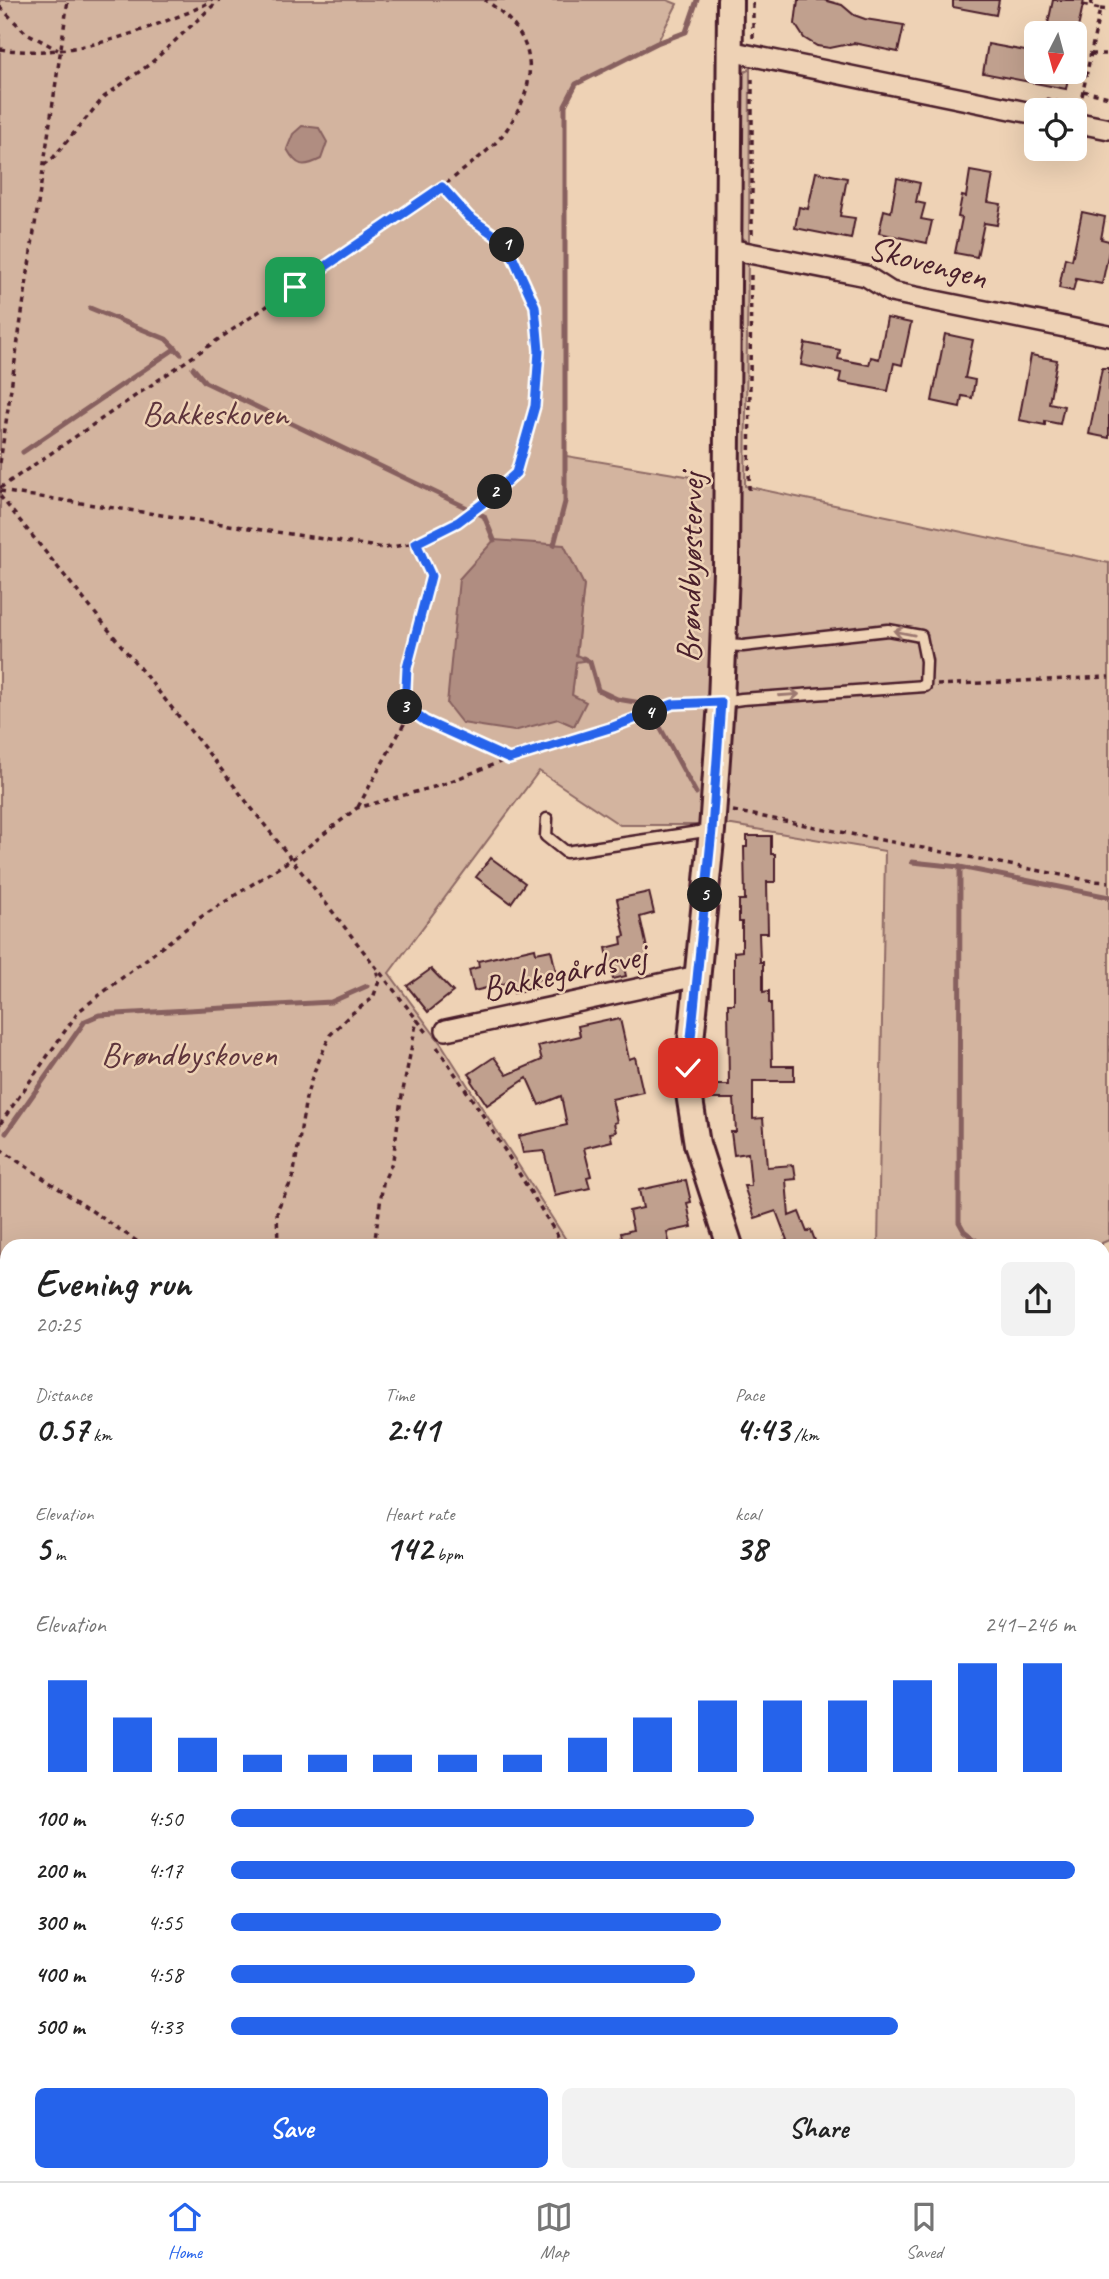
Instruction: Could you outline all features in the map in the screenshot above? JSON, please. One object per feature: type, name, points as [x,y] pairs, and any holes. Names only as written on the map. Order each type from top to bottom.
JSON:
[{"type":"street","name":"Brøndbyøstervej","points":[[728,1239],[697,1144],[688,1092],[689,1042],[713,819],[721,702],[726,571],[730,0]]},
{"type":"street","points":[[729,51],[1024,112]]},
{"type":"street","points":[[1087,119],[1109,129]]},
{"type":"street","name":"Skovengen","points":[[729,249],[866,276],[891,292],[1109,336]]},
{"type":"street","name":"Bakkegårdsvej","points":[[446,1030],[696,976]]},
{"type":"lane","points":[[721,702],[925,686],[926,661],[921,636],[888,630],[743,646],[723,645]]},
{"type":"lane","points":[[547,819],[546,836],[565,852],[713,819]]},
{"type":"path","points":[[0,463],[68,0]]},
{"type":"path","points":[[0,49],[79,49],[136,33],[212,0]]},
{"type":"path","points":[[44,165],[53,158],[104,97],[150,64],[219,0]]},
{"type":"path","points":[[0,492],[442,187],[506,131],[525,95],[531,64],[520,30],[502,11],[485,0]]},
{"type":"path","points":[[1091,7],[1092,0]]},
{"type":"path","points":[[1083,5],[1109,10]]},
{"type":"path","points":[[0,7],[25,32],[60,51]]},
{"type":"path","points":[[1081,98],[1100,9]]},
{"type":"path","points":[[1091,54],[1109,54]]},
{"type":"path","points":[[1083,91],[1108,95]]},
{"type":"path","points":[[0,492],[384,548],[416,543],[467,515],[516,473],[535,406],[539,351],[535,306],[507,244],[469,217],[442,187]]},
{"type":"path","points":[[0,492],[416,1019],[486,1120],[560,1239]]},
{"type":"path","points":[[0,1125],[79,1012],[201,917],[292,859],[357,808],[404,724],[407,668],[431,576],[416,543]]},
{"type":"path","points":[[925,686],[1109,677]]},
{"type":"path","points":[[357,808],[441,785],[509,759],[613,727],[673,704],[721,702]]},
{"type":"path","points":[[405,707],[425,721],[509,759]]},
{"type":"path","points":[[713,819],[1109,882]]},
{"type":"path","points":[[278,1239],[277,1210],[293,1178],[306,1098],[313,1074],[330,1035],[351,1014],[373,998],[379,981],[375,966]]},
{"type":"path","points":[[375,1239],[383,1183],[393,1160],[416,1019]]},
{"type":"path","points":[[0,1149],[134,1239]]},
{"type":"green space","points":[[0,0],[667,0],[677,4],[657,43],[576,84],[565,105],[566,456],[734,484],[737,267],[748,259],[745,486],[1109,563],[1109,1239],[878,1239],[885,851],[732,825],[620,825],[539,771],[389,973],[442,1045],[566,1239],[0,1239]],"holes":[[[584,584],[572,696],[585,702],[574,726],[558,719]]]},
{"type":"green space","points":[[750,69],[749,243],[738,234],[739,75]]},
{"type":"shaded area","points":[[302,126],[319,128],[327,142],[321,159],[305,165],[297,162],[287,149],[293,134]]},
{"type":"shaded area","points":[[494,540],[564,545],[584,585],[576,655],[583,658],[583,661],[576,662],[572,695],[586,702],[574,726],[558,719],[514,731],[462,723],[447,704],[459,579]]},
{"type":"building","points":[[798,0],[824,0],[842,5],[854,15],[865,19],[904,25],[898,52],[854,43],[830,48],[817,46],[804,38],[795,24]]},
{"type":"building","points":[[953,0],[999,0],[996,15],[953,7]]},
{"type":"building","points":[[1053,0],[1084,0],[1080,21],[1049,21]]},
{"type":"building","points":[[988,44],[1024,51],[1024,81],[983,73]]},
{"type":"building","points":[[1040,84],[1067,84],[1066,89]]},
{"type":"building","points":[[970,171],[993,175],[988,202],[1001,204],[997,225],[984,223],[977,257],[955,253],[962,218],[958,217],[962,196],[966,197]]},
{"type":"building","points":[[816,172],[847,178],[840,216],[855,218],[851,239],[795,228],[799,207],[808,209]]},
{"type":"building","points":[[897,178],[920,183],[916,202],[925,204],[921,219],[932,221],[927,243],[879,233],[884,210],[891,212]]},
{"type":"building","points":[[1082,212],[1105,217],[1101,239],[1109,241],[1109,251],[1102,284],[1076,279],[1073,291],[1059,288],[1065,258],[1072,260]]},
{"type":"building","points":[[887,318],[911,323],[902,365],[894,363],[888,391],[839,382],[841,373],[801,365],[805,343],[840,350],[838,359],[869,365],[871,357],[879,359]]},
{"type":"building","points":[[945,334],[973,340],[965,378],[975,380],[972,398],[962,396],[960,407],[932,401]]},
{"type":"building","points":[[1031,355],[1057,360],[1049,403],[1064,406],[1060,424],[1045,421],[1045,425],[1019,420]]},
{"type":"building","points":[[1102,368],[1109,368],[1109,438],[1089,434]]},
{"type":"building","points":[[747,836],[771,836],[771,854],[775,854],[775,882],[767,882],[768,933],[759,933],[763,992],[769,991],[771,1003],[772,1066],[794,1066],[794,1081],[753,1081],[753,1119],[763,1118],[767,1167],[794,1165],[796,1179],[786,1180],[789,1216],[799,1212],[807,1232],[811,1230],[814,1239],[787,1239],[776,1211],[755,1218],[744,1186],[751,1186],[748,1153],[734,1155],[731,1132],[736,1132],[734,1099],[710,1099],[710,1085],[729,1085],[728,1004],[734,1004],[734,952],[742,951],[739,900],[745,900],[744,847],[747,847]]},
{"type":"building","points":[[491,858],[525,883],[511,903],[476,877]]},
{"type":"building","points":[[649,892],[654,913],[640,917],[649,957],[623,963],[626,976],[613,979],[606,948],[622,944],[621,937],[625,936],[617,899]]},
{"type":"building","points":[[535,948],[536,953],[551,950],[557,976],[536,980],[538,988],[514,993],[513,989],[508,990],[507,983],[474,991],[469,970],[479,967],[478,961]]},
{"type":"building","points":[[431,969],[453,992],[428,1012],[407,986]]},
{"type":"building","points":[[620,1019],[629,1059],[635,1057],[643,1092],[612,1099],[617,1122],[614,1123],[616,1132],[610,1133],[612,1141],[584,1148],[591,1176],[587,1177],[590,1188],[555,1196],[544,1151],[523,1153],[519,1136],[567,1125],[561,1096],[539,1105],[527,1078],[487,1105],[469,1074],[494,1057],[507,1075],[542,1060],[538,1046],[580,1036],[578,1026]]},
{"type":"building","points":[[686,1180],[691,1202],[687,1203],[692,1227],[667,1232],[668,1239],[622,1239],[621,1233],[633,1230],[629,1211],[643,1208],[639,1190]]},
{"type":"waterway","points":[[554,545],[565,502],[565,105],[576,84],[657,43],[686,32],[697,0]]},
{"type":"waterway","points":[[90,308],[166,339],[181,354]]},
{"type":"waterway","points":[[23,452],[176,348]]},
{"type":"waterway","points":[[193,368],[205,382],[484,516],[494,540]]},
{"type":"waterway","points":[[583,658],[590,662],[598,690],[617,699],[647,704]]},
{"type":"waterway","points":[[656,720],[696,793]]},
{"type":"waterway","points":[[912,862],[960,867],[1109,897]]},
{"type":"waterway","points":[[960,867],[959,1222],[964,1231],[974,1239]]},
{"type":"waterway","points":[[6,1133],[85,1021],[99,1015],[331,1002],[367,986]]},
{"type":"route","points":[[295,287],[442,187],[469,217],[507,244],[535,306],[539,351],[535,406],[516,473],[458,522],[416,543],[431,576],[407,668],[405,707],[425,721],[509,759],[613,727],[673,704],[721,702],[712,830],[688,1068]]},
{"type":"park label","name":"Bakkeskoven","points":[[215,413]]},
{"type":"park label","name":"Brøndbyskoven","points":[[189,1054]]}]
